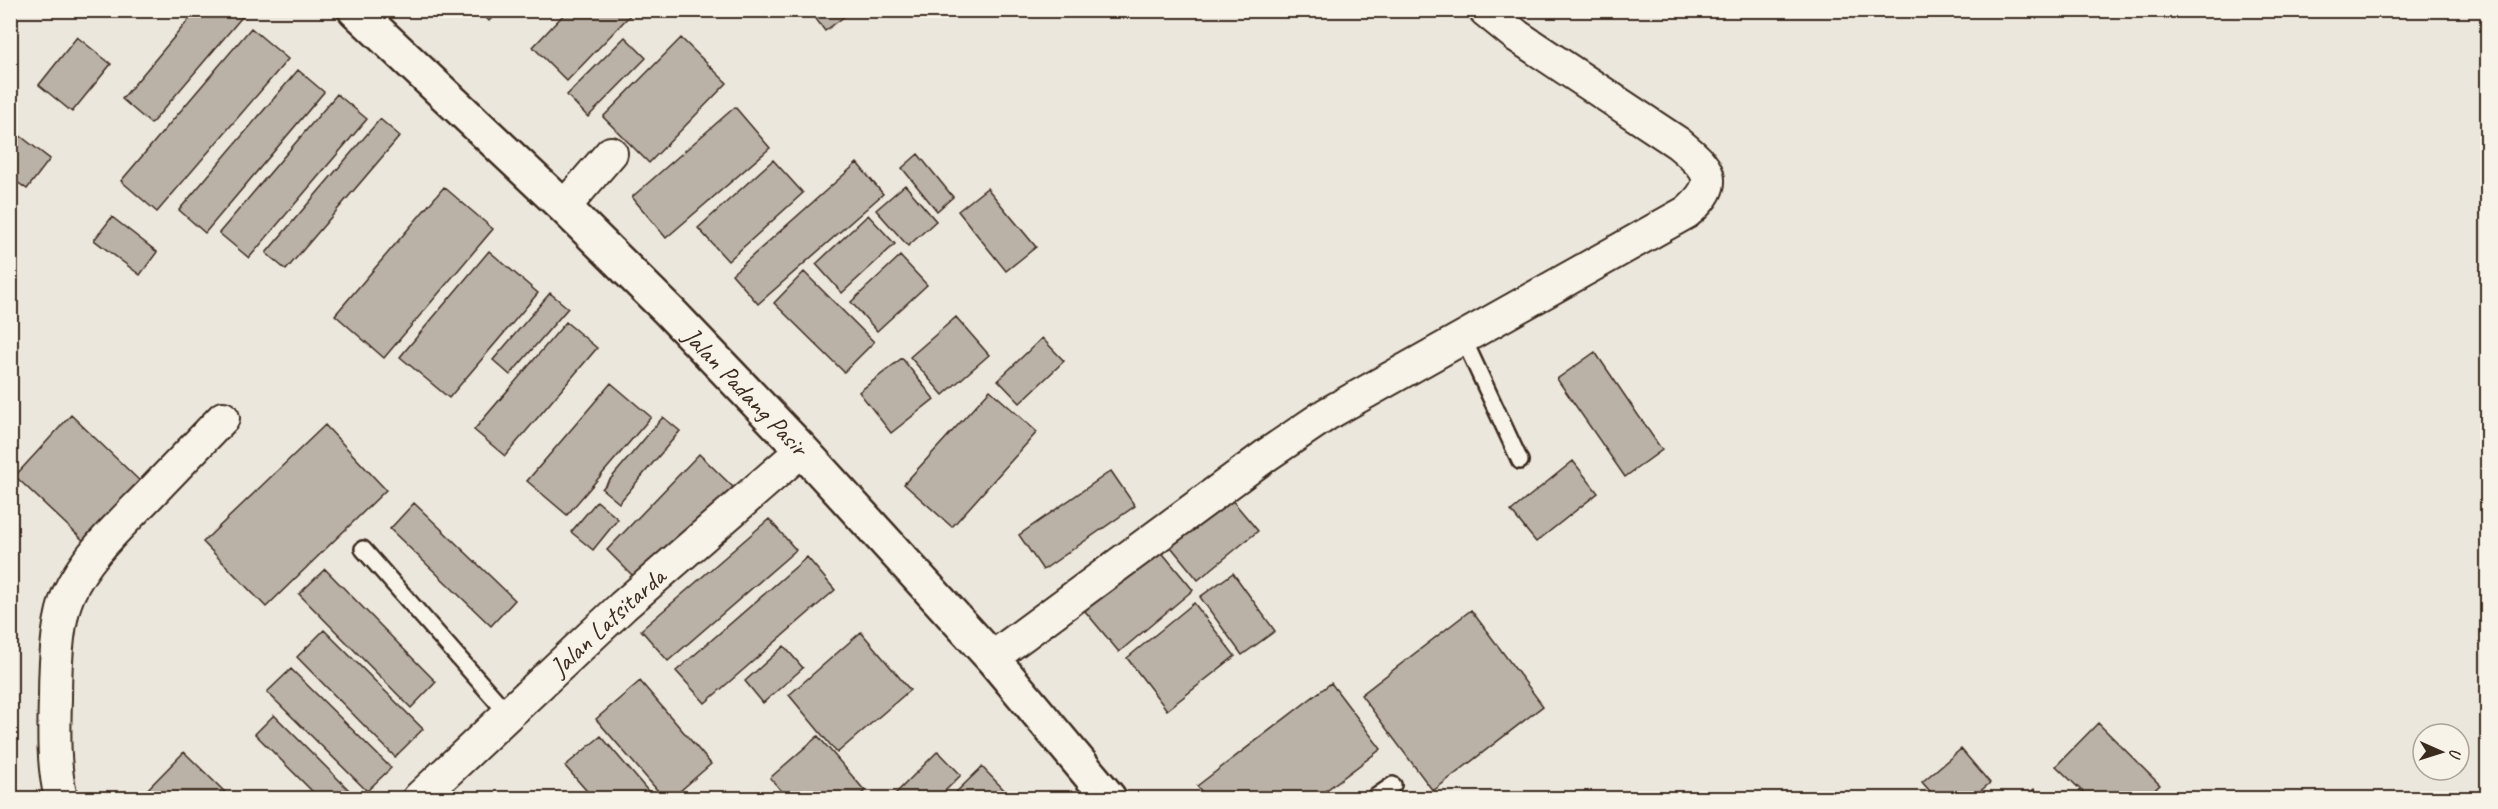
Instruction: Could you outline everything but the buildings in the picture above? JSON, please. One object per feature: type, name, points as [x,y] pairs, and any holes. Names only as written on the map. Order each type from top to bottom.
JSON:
[{"type":"highway","name":"Jalan Padang Pasir","points":[[355,10],[564,207],[670,312],[801,450],[992,658],[1110,798]]},
{"type":"street","points":[[992,658],[1268,454],[1327,414],[1687,212],[1704,197],[1708,181],[1702,163],[1678,143],[1517,36],[1485,10]]},
{"type":"street","points":[[564,207],[611,153]]},
{"type":"street","points":[[61,798],[56,780],[54,740],[55,677],[62,617],[68,596],[91,559],[115,530],[223,417]]},
{"type":"street","name":"Jalan Latsitarda","points":[[419,798],[623,606],[801,450]]},
{"type":"lane","points":[[1463,338],[1520,461]]},
{"type":"lane","points":[[363,549],[508,714]]},
{"type":"lane","points":[[1374,798],[1393,785]]}]
